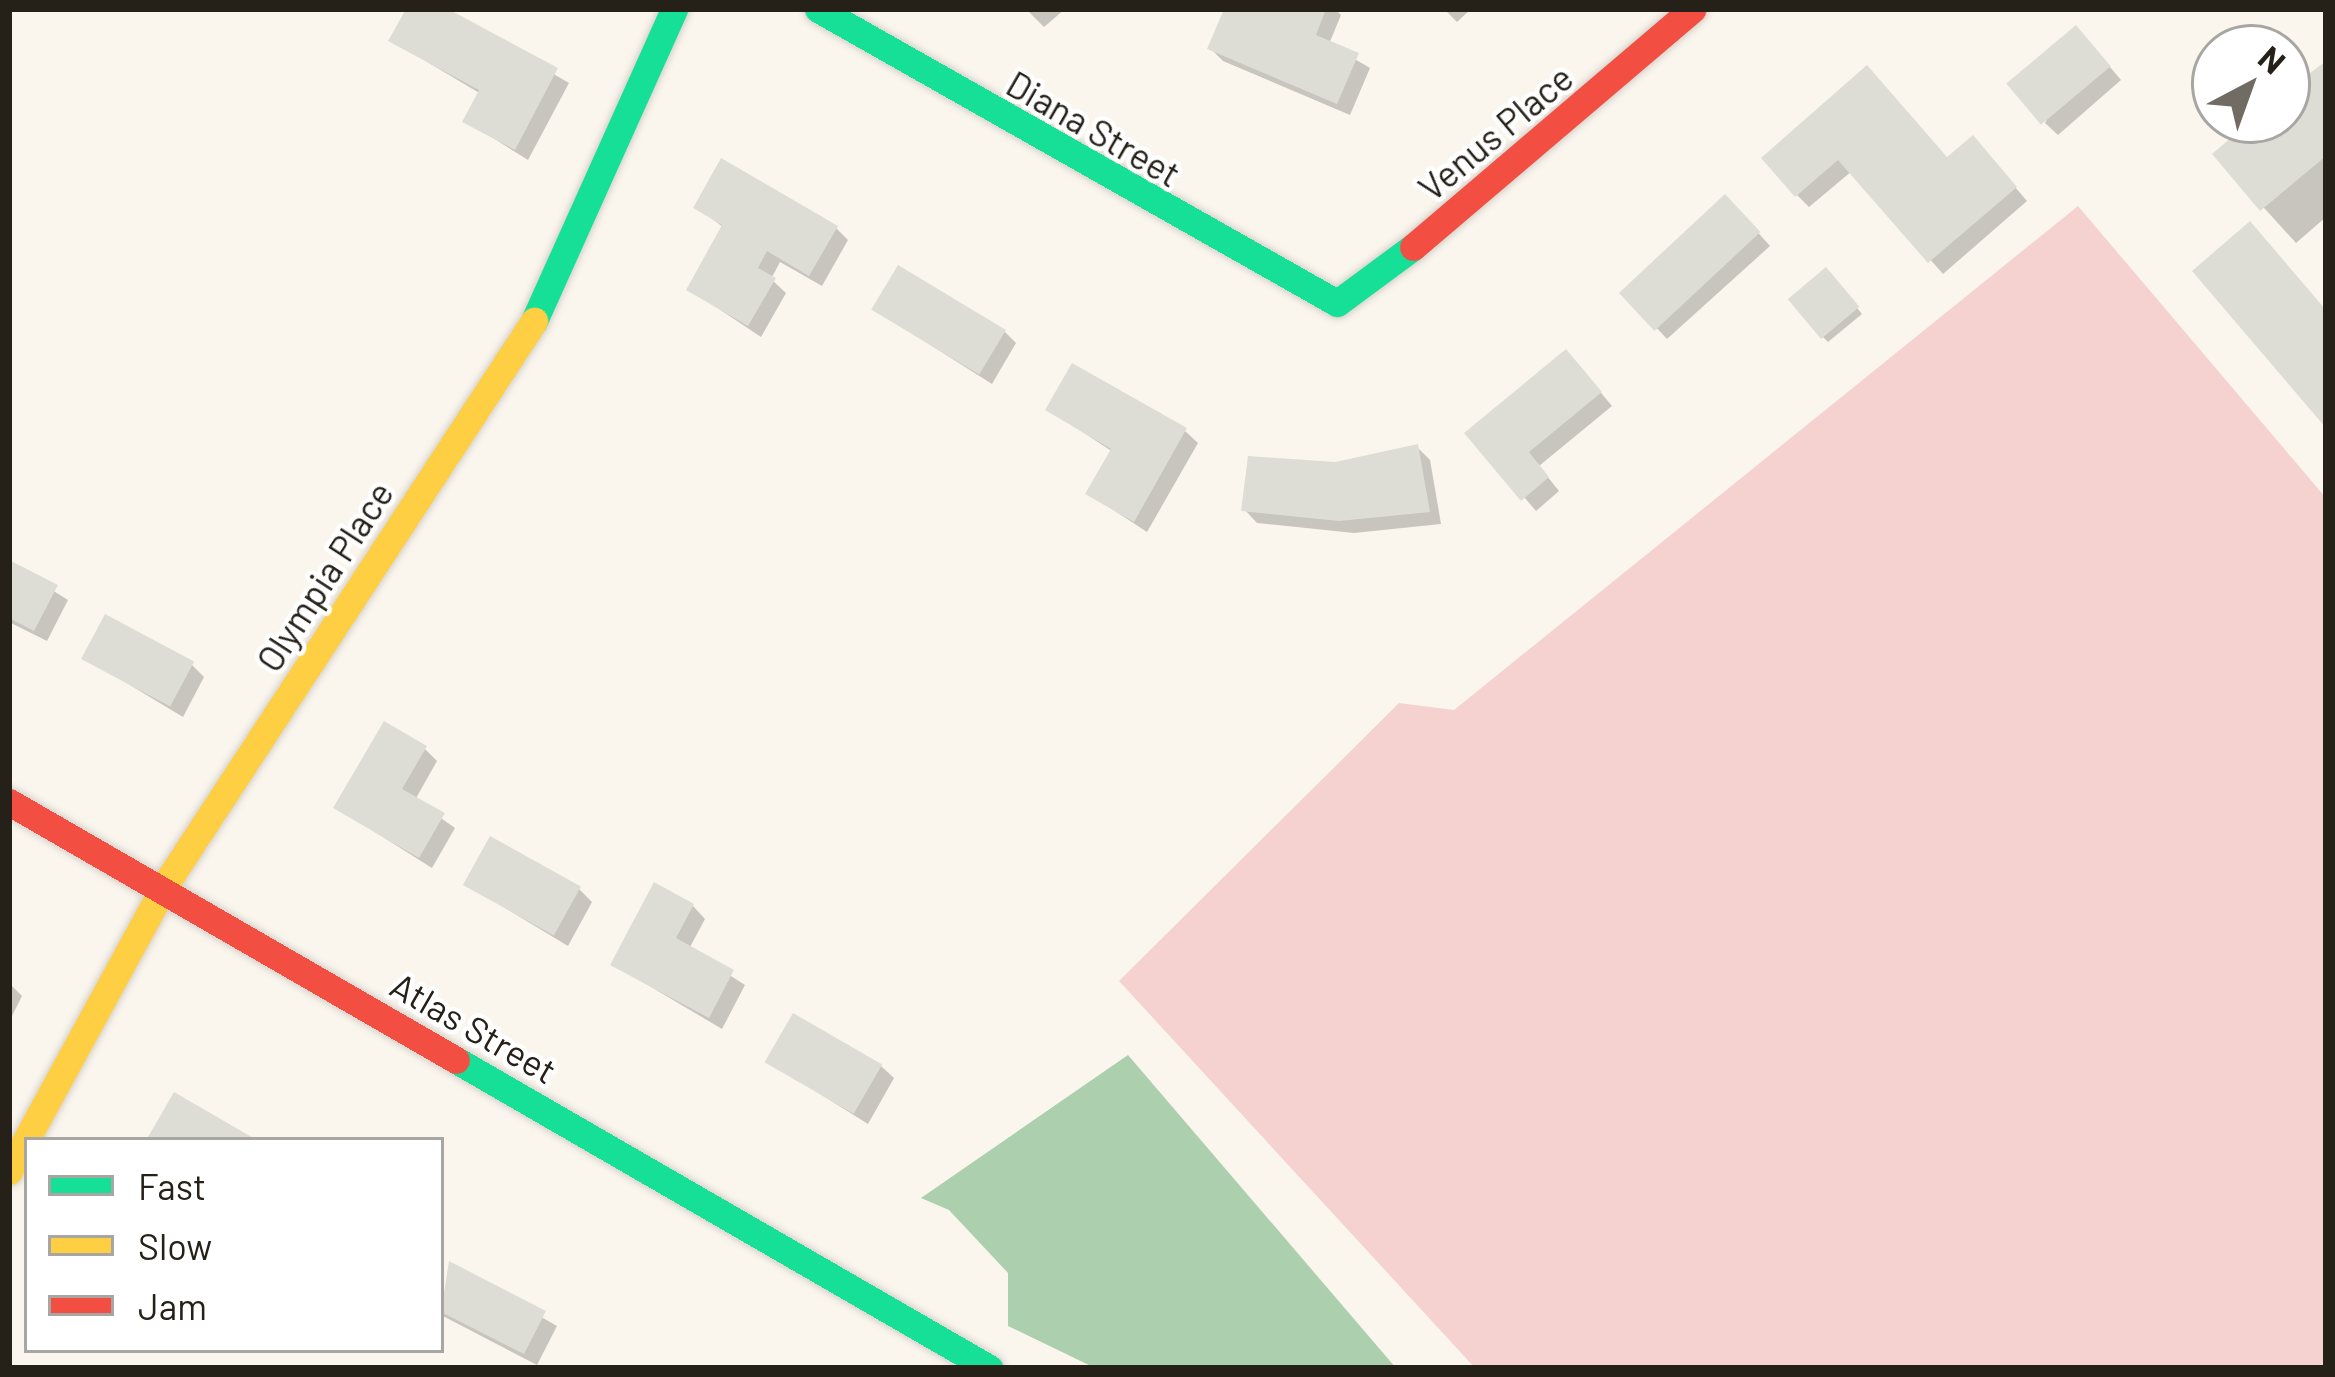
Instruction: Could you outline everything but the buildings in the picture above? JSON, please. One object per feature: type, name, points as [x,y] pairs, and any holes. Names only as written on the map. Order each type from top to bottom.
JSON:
[{"type":"street","name":"Olympia Place","points":[[28,1137],[163,888],[538,315],[674,9]]},
{"type":"street","name":"Diana Street","points":[[818,9],[1337,303]]},
{"type":"street","name":"Venus Place","points":[[1337,303],[1470,205],[1693,9]]},
{"type":"street","name":"Atlas Street","points":[[9,802],[989,1368]]},
{"type":"street","name":"Olympia Place","points":[[9,1171],[24,1143]]},
{"type":"shaded area","points":[[2078,206],[2326,498],[2326,1368],[1475,1368],[1119,981],[1399,703],[1454,710]]},
{"type":"shaded area","points":[[1128,1055],[1396,1368],[1095,1368],[1008,1326],[1008,1273],[949,1210],[921,1198]]},
{"type":"traffic: fast","points":[[534,321],[674,9]]},
{"type":"traffic: fast","points":[[818,9],[1337,303],[1413,247]]},
{"type":"traffic: fast","points":[[456,1060],[989,1368]]},
{"type":"traffic: slow","points":[[28,1137],[163,888],[534,321]]},
{"type":"traffic: slow","points":[[9,1171],[24,1143]]},
{"type":"traffic: jam","points":[[1413,247],[1693,9]]},
{"type":"traffic: jam","points":[[9,802],[456,1060]]}]
